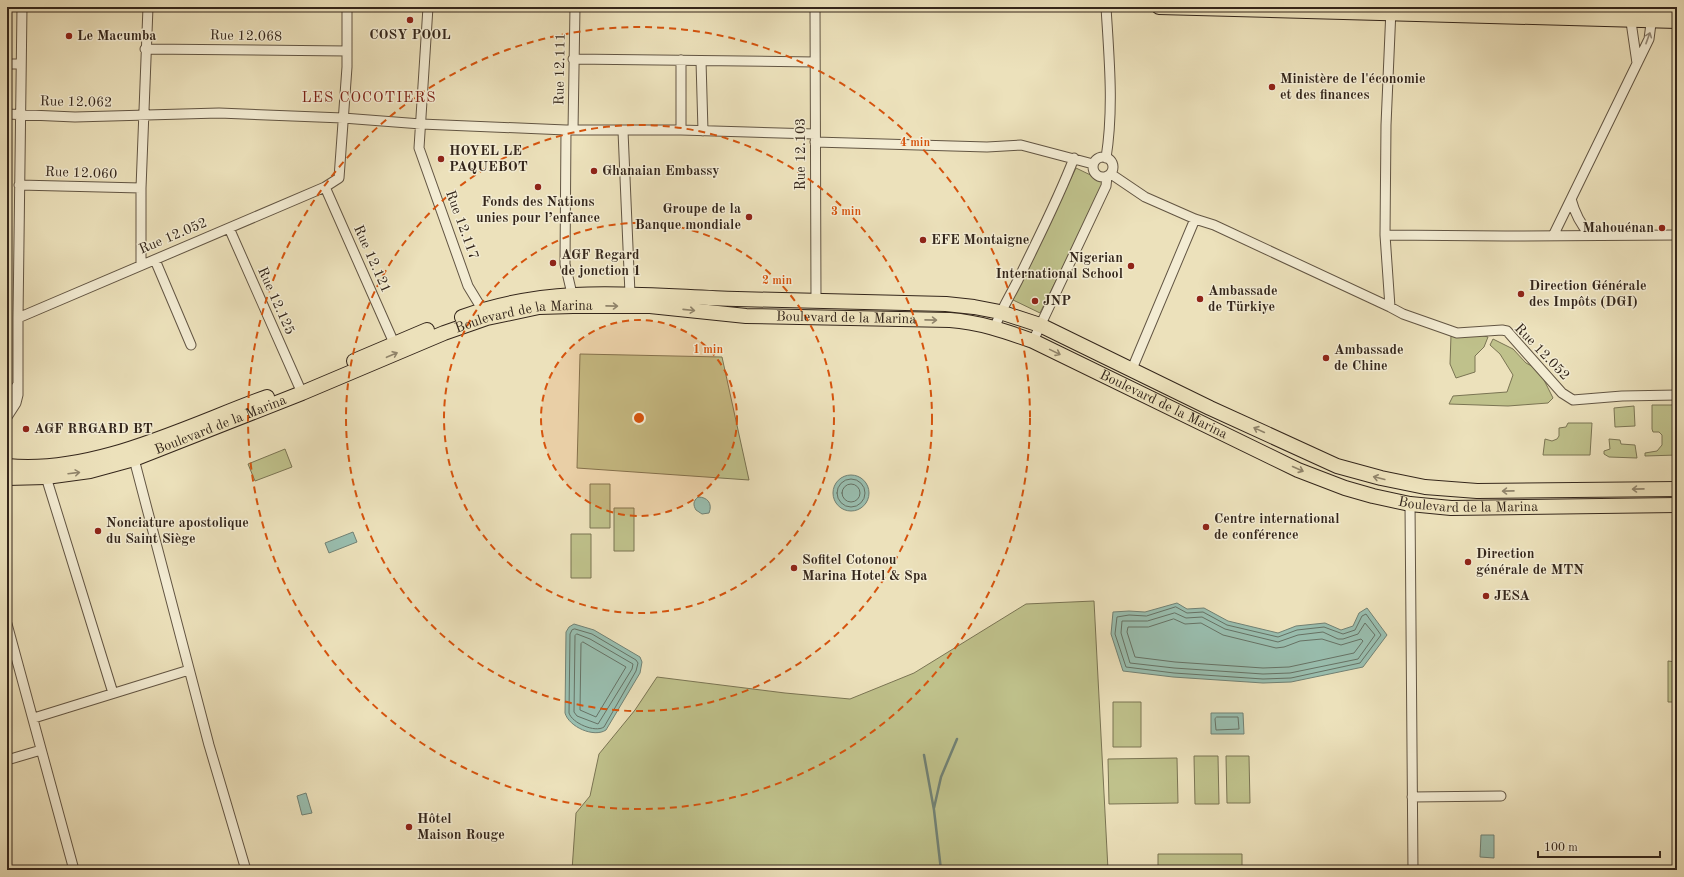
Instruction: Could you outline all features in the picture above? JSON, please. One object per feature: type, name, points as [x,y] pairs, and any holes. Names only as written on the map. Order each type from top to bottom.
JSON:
[{"type":"main road","points":[[1159,7],[1630,12]]},
{"type":"main road","points":[[1518,7],[1570,8],[1651,13],[1677,11]]},
{"type":"main road","points":[[1651,13],[1677,21]]},
{"type":"main road","name":"Boulevard de la Marina","points":[[7,466],[68,463],[123,452],[300,390],[394,343],[482,310],[526,299],[572,294],[630,294],[737,299],[946,304],[974,307],[1000,312],[1040,325],[1210,408],[1337,466],[1396,482],[1426,487],[1477,491],[1677,489]]},
{"type":"main road","name":"Boulevard de la Marina","points":[[7,478],[46,477],[90,471],[134,459],[300,390],[444,333],[487,318],[539,307],[650,306],[746,316],[956,321],[995,327],[1032,341],[1298,470],[1345,488],[1410,504],[1451,508],[1677,505]]},
{"type":"street","points":[[7,417],[16,403],[18,395],[20,64],[22,7]]},
{"type":"street","points":[[141,265],[141,188],[145,116],[145,49],[148,7]]},
{"type":"street","points":[[343,118],[347,67],[347,7]]},
{"type":"street","points":[[421,124],[428,7]]},
{"type":"street","name":"Rue 12.111","points":[[572,294],[565,264],[574,7]]},
{"type":"street","name":"Rue 12.103","points":[[815,7],[816,301]]},
{"type":"street","points":[[1106,7],[1110,119],[1106,158]]},
{"type":"street","points":[[1390,10],[1384,235],[1390,307]]},
{"type":"street","points":[[1630,12],[1636,63]]},
{"type":"street","points":[[1553,236],[1649,39],[1651,13]]},
{"type":"street","name":"Rue 12.068","points":[[145,49],[347,51]]},
{"type":"street","points":[[573,59],[815,62]]},
{"type":"street","points":[[681,60],[681,130]]},
{"type":"street","points":[[701,61],[703,131]]},
{"type":"street","points":[[7,64],[20,64]]},
{"type":"street","name":"Rue 12.062","points":[[7,114],[75,117],[219,113],[569,130],[681,130],[987,147],[1021,145],[1093,164]]},
{"type":"street","name":"Rue 12.052","points":[[18,318],[325,187],[339,178],[343,118]]},
{"type":"street","name":"Rue 12.117","points":[[421,124],[419,148],[468,286],[482,310]]},
{"type":"street","points":[[623,130],[630,294]]},
{"type":"street","points":[[995,327],[1000,312],[1018,280],[1067,178],[1074,158]]},
{"type":"street","points":[[1032,341],[1106,186],[1112,170],[1112,163],[1106,158],[1098,158],[1093,164],[1096,175],[1100,177],[1109,175]]},
{"type":"street","name":"Rue 12.052","points":[[1109,175],[1145,197],[1195,219],[1214,225],[1403,314],[1457,333],[1507,331],[1562,392],[1573,400],[1622,396],[1677,395]]},
{"type":"street","name":"Rue 12.060","points":[[19,185],[141,188]]},
{"type":"street","name":"Rue 12.121","points":[[325,187],[394,343]]},
{"type":"street","points":[[1571,199],[1578,219],[1590,235]]},
{"type":"street","points":[[1132,369],[1195,219]]},
{"type":"street","name":"Rue 12.125","points":[[229,228],[300,390]]},
{"type":"street","points":[[1384,235],[1677,235]]},
{"type":"street","points":[[155,260],[191,345]]},
{"type":"street","points":[[7,401],[18,384]]},
{"type":"street","points":[[134,459],[189,670],[246,870]]},
{"type":"street","points":[[46,477],[113,693]]},
{"type":"street","points":[[1410,504],[1412,870]]},
{"type":"street","points":[[7,624],[34,718],[41,750],[74,870]]},
{"type":"street","points":[[34,718],[189,670]]},
{"type":"street","points":[[7,760],[41,750]]},
{"type":"street","points":[[1412,797],[1501,796]]},
{"type":"green space","points":[[1076,168],[1105,182],[1040,313],[1011,299]]},
{"type":"green space","points":[[1451,335],[1480,335],[1488,337],[1484,347],[1475,356],[1475,372],[1456,378],[1450,364]]},
{"type":"green space","points":[[1493,339],[1513,349],[1526,363],[1539,370],[1553,398],[1548,403],[1508,406],[1449,404],[1453,396],[1507,392],[1513,375],[1500,354],[1490,345]]},
{"type":"green space","points":[[580,354],[722,357],[749,480],[577,468]]},
{"type":"green space","points":[[1677,398],[1677,455],[1645,456],[1645,453],[1657,451],[1662,445],[1662,435],[1659,432],[1653,432],[1652,429],[1652,405],[1672,405]]},
{"type":"green space","points":[[1634,406],[1635,426],[1615,427],[1614,408]]},
{"type":"green space","points":[[1568,423],[1592,423],[1590,455],[1543,455],[1545,439],[1552,441],[1557,439],[1559,436],[1559,428],[1566,427]]},
{"type":"green space","points":[[1609,439],[1620,440],[1621,444],[1635,445],[1637,458],[1609,457],[1604,454],[1604,451],[1610,449]]},
{"type":"green space","points":[[285,449],[292,467],[255,481],[248,464]]},
{"type":"green space","points":[[590,484],[610,484],[610,528],[590,528]]},
{"type":"green space","points":[[614,508],[634,508],[634,551],[614,551]]},
{"type":"green space","points":[[571,534],[591,534],[591,578],[571,578]]},
{"type":"green space","points":[[1094,601],[1108,870],[572,870],[576,813],[590,796],[599,754],[635,710],[657,677],[785,693],[850,699],[914,673],[1026,604]]},
{"type":"green space","points":[[1668,661],[1676,662],[1676,702],[1668,702]]},
{"type":"green space","points":[[1113,702],[1141,702],[1141,747],[1113,747]]},
{"type":"green space","points":[[1194,756],[1218,756],[1219,804],[1195,804]]},
{"type":"green space","points":[[1226,756],[1249,756],[1250,803],[1227,803]]},
{"type":"green space","points":[[1177,758],[1178,803],[1109,804],[1108,759]]},
{"type":"green space","points":[[1158,854],[1242,854],[1242,870],[1158,870]]},
{"type":"water","points":[[855,475],[864,480],[868,486],[868,500],[864,506],[855,511],[847,511],[838,506],[834,500],[833,489],[838,480],[844,476]]},
{"type":"water","points":[[698,497],[704,498],[708,501],[710,504],[709,513],[702,514],[696,510],[694,503]]},
{"type":"water","points":[[353,532],[357,542],[329,553],[325,543]]},
{"type":"water","points":[[1177,603],[1187,609],[1204,608],[1228,621],[1278,633],[1296,626],[1325,623],[1341,630],[1353,626],[1359,613],[1367,608],[1387,635],[1363,667],[1291,682],[1263,683],[1173,677],[1123,671],[1111,634],[1113,612],[1145,612]]},
{"type":"water","points":[[574,624],[594,630],[640,657],[642,662],[640,673],[606,730],[601,732],[595,733],[582,730],[571,723],[565,713],[566,632],[569,627]]},
{"type":"water","points":[[1211,713],[1243,713],[1244,734],[1211,734]]},
{"type":"water","points":[[306,793],[312,813],[302,815],[297,796]]},
{"type":"water","points":[[1481,835],[1494,835],[1494,858],[1480,857]]},
{"type":"waterway","points":[[934,808],[941,777],[957,739]]},
{"type":"waterway","points":[[924,755],[934,810],[941,870]]},
{"type":"place","name":"COSY POOL","points":[[410,20]]},
{"type":"place","name":"Le Macumba","points":[[69,36]]},
{"type":"place","name":"Ministère de l'économie et des finances","points":[[1272,87]]},
{"type":"place","name":"HOYEL LE PAQUEBOT","points":[[441,159]]},
{"type":"place","name":"Ghanaian Embassy","points":[[594,171]]},
{"type":"place","name":"Fonds des Nations unies pour l’enfance","points":[[538,187]]},
{"type":"place","name":"Groupe de la Banque mondiale","points":[[749,217]]},
{"type":"place","name":"Mahouénan","points":[[1662,228]]},
{"type":"place","name":"EFE Montaigne","points":[[923,240]]},
{"type":"place","name":"AGF Regard de jonction 1","points":[[553,263]]},
{"type":"place","name":"Nigerian International School","points":[[1131,266]]},
{"type":"place","name":"Direction Générale des Impôts (DGI)","points":[[1521,294]]},
{"type":"place","name":"Ambassade de Türkiye","points":[[1200,299]]},
{"type":"place","name":"JNP","points":[[1035,301]]},
{"type":"place","name":"Ambassade de Chine","points":[[1326,358]]},
{"type":"place","name":"AGF RRGARD BT","points":[[26,429]]},
{"type":"place","name":"Centre international de conférence","points":[[1206,527]]},
{"type":"place","name":"Nonciature apostolique du Saint Siège","points":[[98,531]]},
{"type":"place","name":"Direction générale de MTN","points":[[1468,562]]},
{"type":"place","name":"Sofitel Cotonou Marina Hotel & Spa","points":[[794,568]]},
{"type":"place","name":"JESA","points":[[1486,596]]},
{"type":"place","name":"Hôtel Maison Rouge","points":[[409,827]]},
{"type":"district","name":"LES COCOTIERS","points":[[369,98]]}]
